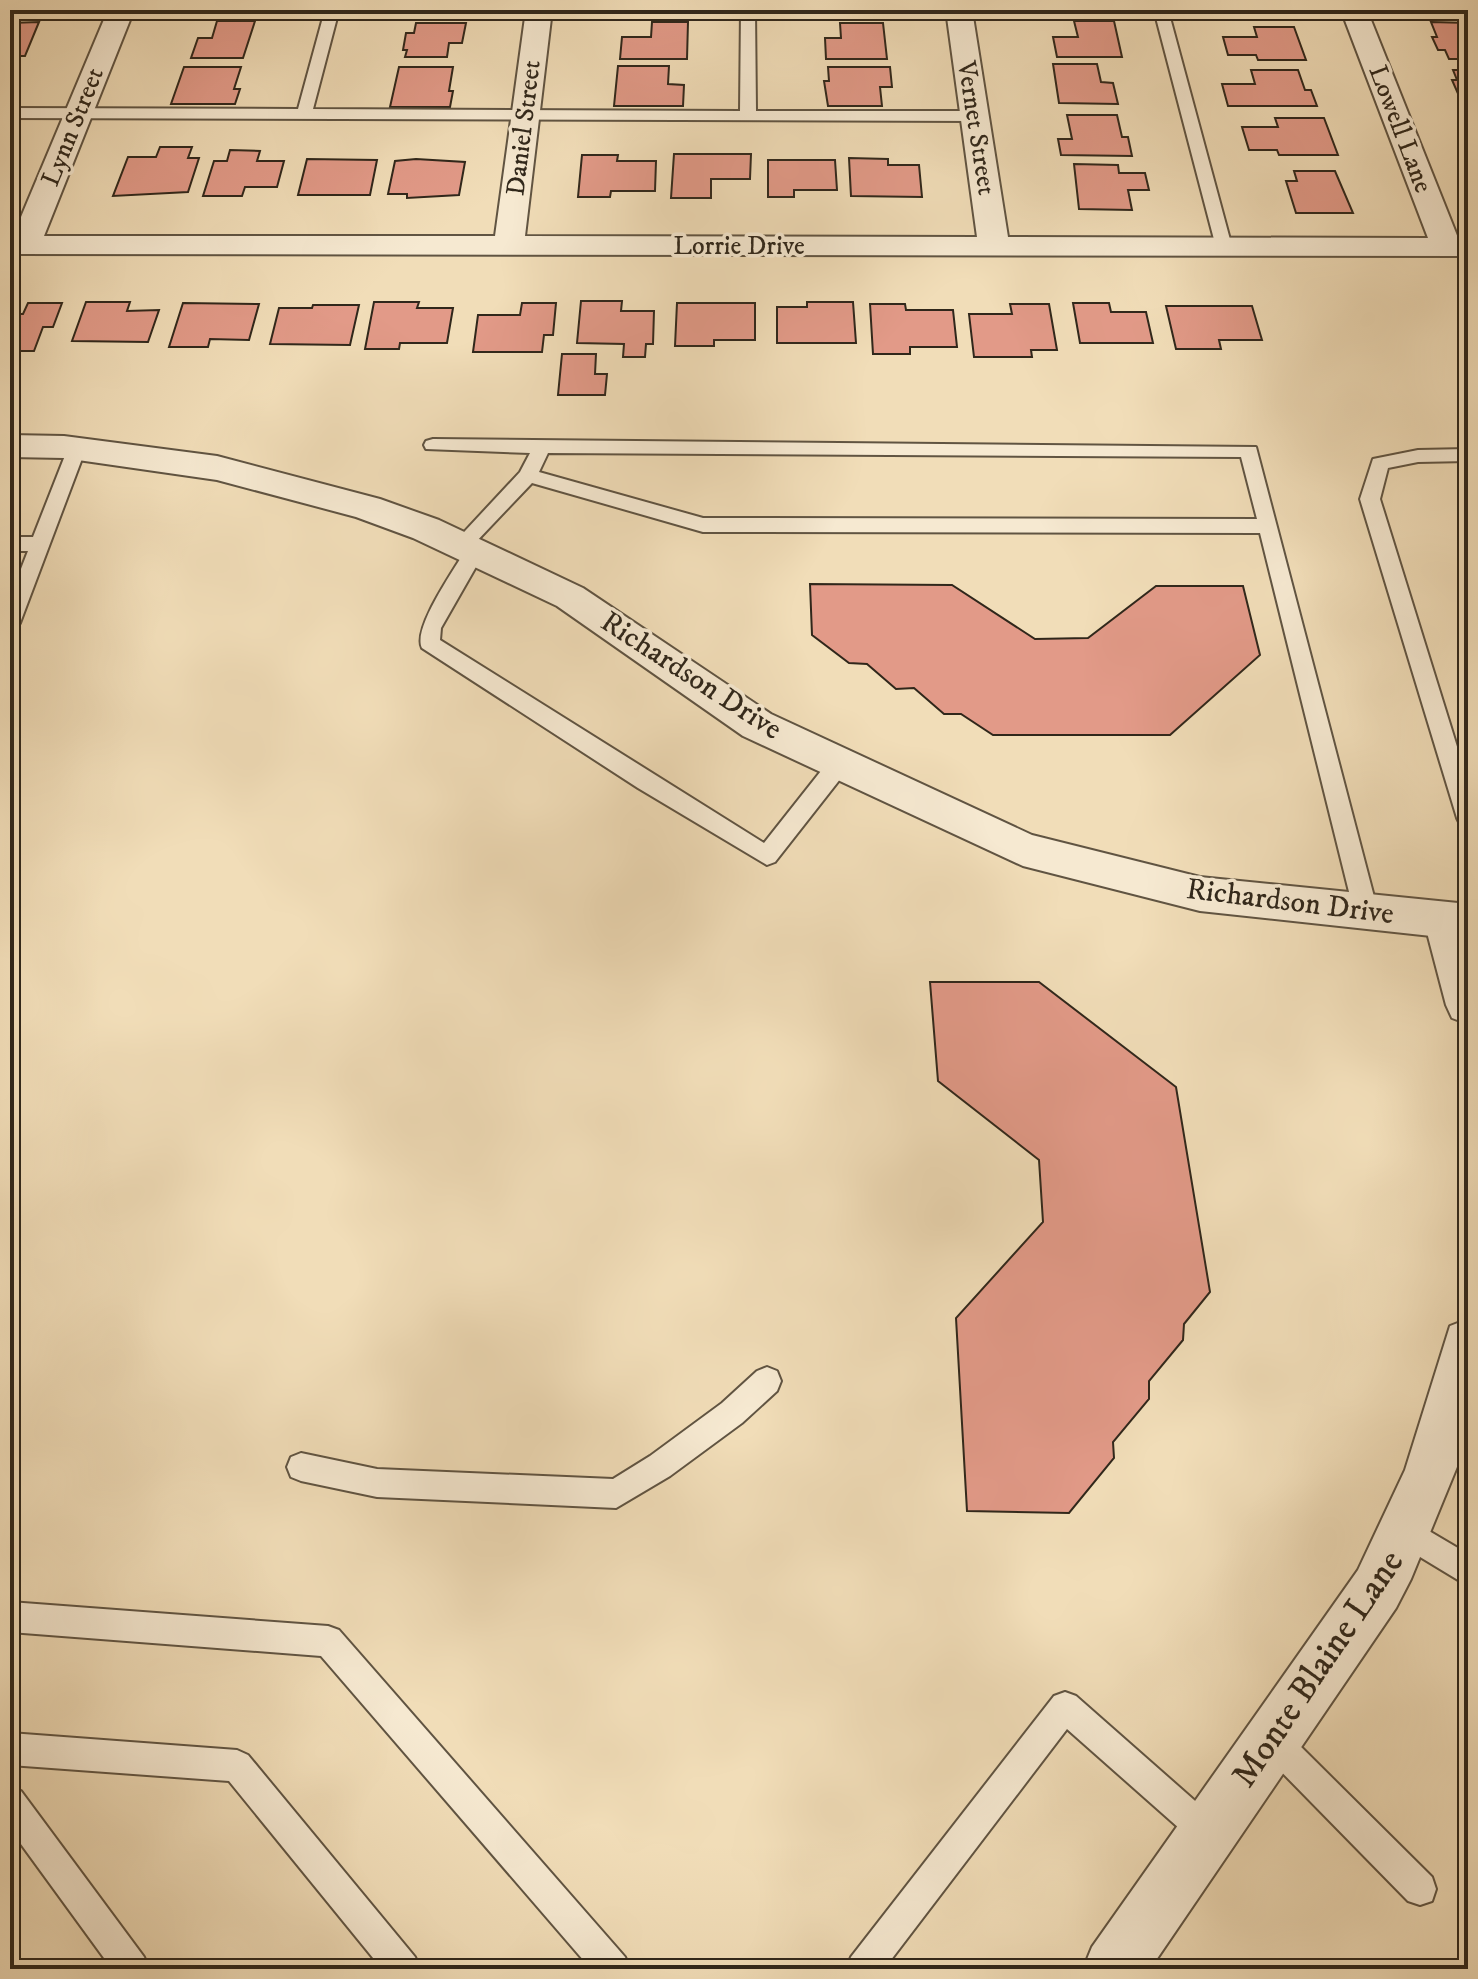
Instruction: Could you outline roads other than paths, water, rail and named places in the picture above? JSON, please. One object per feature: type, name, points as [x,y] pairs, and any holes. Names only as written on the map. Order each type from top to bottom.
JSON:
[{"type":"street","name":"Lynn Street","points":[[18,245],[121,10]]},
{"type":"street","name":"Daniel Street","points":[[509,245],[539,10]]},
{"type":"street","name":"Vernet Street","points":[[959,10],[994,246]]},
{"type":"street","name":"Lowell Lane","points":[[1354,10],[1457,248]]},
{"type":"street","name":"Lorrie Drive","points":[[18,245],[1457,248]]},
{"type":"street","name":"Richardson Drive","points":[[10,446],[77,448],[217,468],[367,508],[426,529],[570,597],[757,725],[1023,849],[1200,894],[1457,921]]},
{"type":"street","points":[[1457,921],[1468,1005]]},
{"type":"street","name":"Monte Blaine Lane","points":[[1114,1969],[1377,1589],[1407,1533],[1441,1451],[1468,1343]]},
{"type":"lane","points":[[304,114],[332,10]]},
{"type":"lane","points":[[748,10],[748,115]]},
{"type":"lane","points":[[1161,10],[1224,247]]},
{"type":"lane","points":[[10,113],[974,116]]},
{"type":"lane","points":[[433,445],[1249,451],[1366,912]]},
{"type":"lane","points":[[542,447],[528,475],[468,548],[431,628],[429,643],[767,856],[840,763]]},
{"type":"lane","points":[[10,623],[77,448]]},
{"type":"lane","points":[[1468,455],[1418,456],[1380,463],[1370,499],[1468,818]]},
{"type":"lane","points":[[528,475],[703,525],[1269,526]]},
{"type":"lane","points":[[10,544],[39,544]]},
{"type":"lane","points":[[301,1467],[391,1484],[616,1494],[732,1413],[767,1381]]},
{"type":"lane","points":[[1407,1533],[1468,1571]]},
{"type":"lane","points":[[10,1617],[328,1641],[613,1969]]},
{"type":"lane","points":[[863,1969],[1065,1707],[1208,1833]]},
{"type":"lane","points":[[1272,1740],[1420,1889]]},
{"type":"lane","points":[[10,1749],[237,1766],[403,1969]]},
{"type":"lane","points":[[10,1802],[132,1969]]}]
